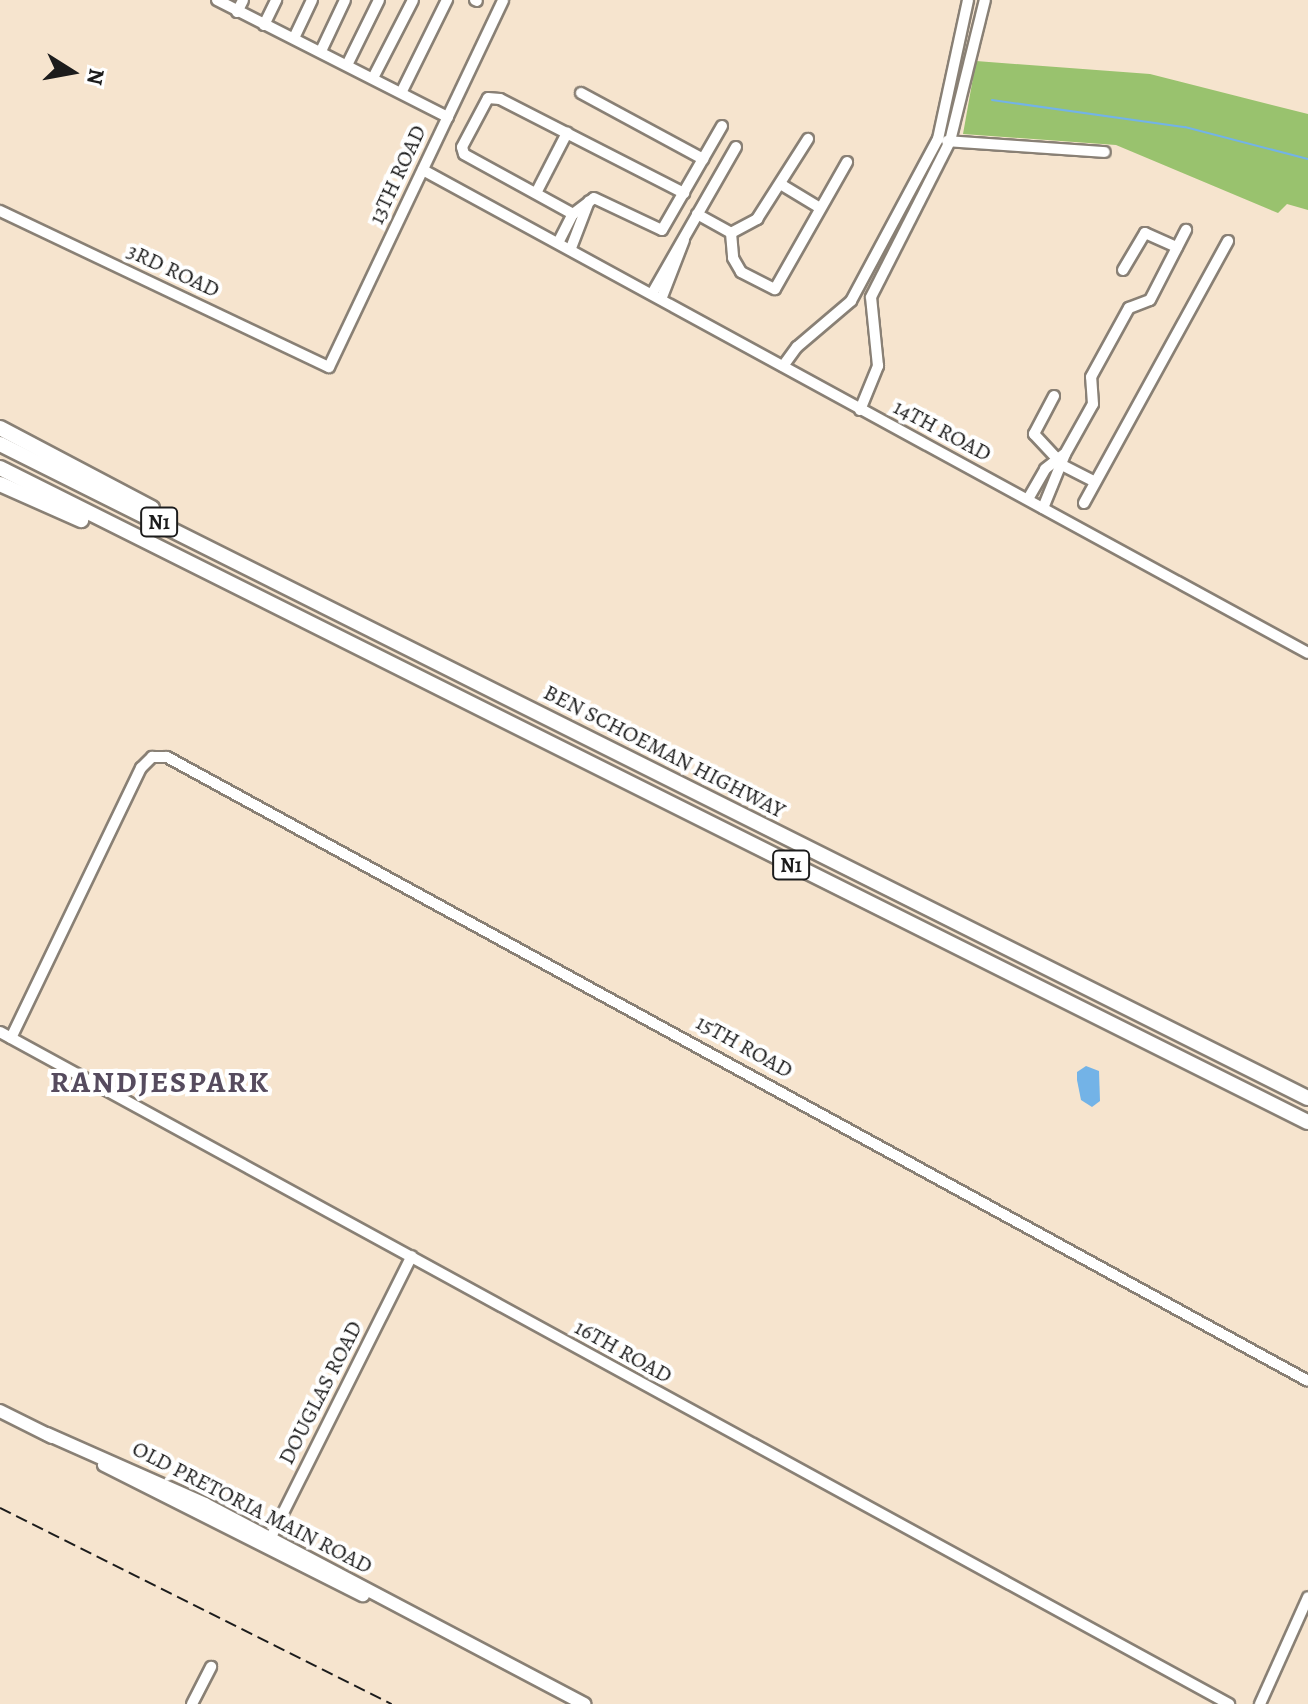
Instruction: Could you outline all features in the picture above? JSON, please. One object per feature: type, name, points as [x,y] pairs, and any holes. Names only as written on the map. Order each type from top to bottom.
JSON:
[{"type":"highway","points":[[0,428],[277,570],[319,601]]},
{"type":"highway","name":"BEN SCHOEMAN HIGHWAY","points":[[0,444],[1308,1098]]},
{"type":"highway","name":"BEN SCHOEMAN HIGHWAY","points":[[0,468],[1308,1122]]},
{"type":"highway","points":[[0,484],[160,559],[207,573]]},
{"type":"main road","name":"OLD PRETORIA MAIN ROAD","points":[[0,1411],[268,1542],[584,1704]]},
{"type":"street","points":[[217,0],[374,76],[448,117]]},
{"type":"street","points":[[237,12],[243,0]]},
{"type":"street","points":[[264,25],[276,0]]},
{"type":"street","points":[[294,38],[312,0]]},
{"type":"street","points":[[321,51],[345,0]]},
{"type":"street","points":[[348,63],[379,0]]},
{"type":"street","points":[[374,76],[413,0]]},
{"type":"street","points":[[402,91],[447,0]]},
{"type":"street","name":"13TH ROAD","points":[[329,367],[503,0]]},
{"type":"street","points":[[783,366],[797,347],[851,301],[938,139],[968,0]]},
{"type":"street","points":[[860,410],[873,388],[878,366],[871,297],[950,141],[985,0]]},
{"type":"street","points":[[581,93],[703,159]]},
{"type":"street","points":[[570,219],[536,193],[464,154],[462,147],[484,102],[500,99],[684,193]]},
{"type":"street","points":[[559,241],[570,219],[589,200],[597,198],[662,230],[722,126]]},
{"type":"street","points":[[536,193],[567,133]]},
{"type":"street","points":[[731,233],[757,219],[782,185],[808,139]]},
{"type":"street","points":[[938,139],[1105,152]]},
{"type":"street","points":[[658,295],[697,214],[736,147]]},
{"type":"street","points":[[731,233],[733,258],[741,272],[775,289],[847,162]]},
{"type":"street","name":"14TH ROAD","points":[[423,170],[658,295],[860,410],[1308,653]]},
{"type":"street","points":[[782,185],[820,208]]},
{"type":"street","points":[[571,248],[589,200]]},
{"type":"street","name":"3RD ROAD","points":[[0,211],[329,367]]},
{"type":"street","points":[[697,214],[731,233]]},
{"type":"street","points":[[1043,508],[1061,459],[1093,404],[1091,377],[1129,308],[1150,300],[1186,230]]},
{"type":"street","points":[[1123,270],[1145,233],[1177,247]]},
{"type":"street","points":[[1084,503],[1228,241]]},
{"type":"street","points":[[1054,396],[1034,434],[1061,459],[1094,481]]},
{"type":"street","points":[[1028,499],[1045,469],[1061,459]]},
{"type":"street","name":"15TH ROAD","points":[[11,1038],[141,768],[157,756],[217,783],[1308,1381]]},
{"type":"street","name":"16TH ROAD","points":[[0,1032],[1229,1704]]},
{"type":"street","name":"DOUGLAS ROAD","points":[[268,1542],[412,1256]]},
{"type":"street","points":[[1260,1704],[1308,1597]]},
{"type":"street","points":[[192,1704],[211,1667]]},
{"type":"green space","points":[[976,61],[1150,74],[1308,114],[1308,210],[1287,204],[1278,213],[1116,145],[963,134]]},
{"type":"water","points":[[1086,1066],[1099,1071],[1100,1101],[1092,1107],[1081,1100],[1077,1080],[1077,1072]]},
{"type":"waterway","points":[[992,100],[1185,127],[1308,159]]},
{"type":"railway","points":[[0,1508],[392,1704]]},
{"type":"district","name":"RANDJESPARK","points":[[160,1082]]}]
